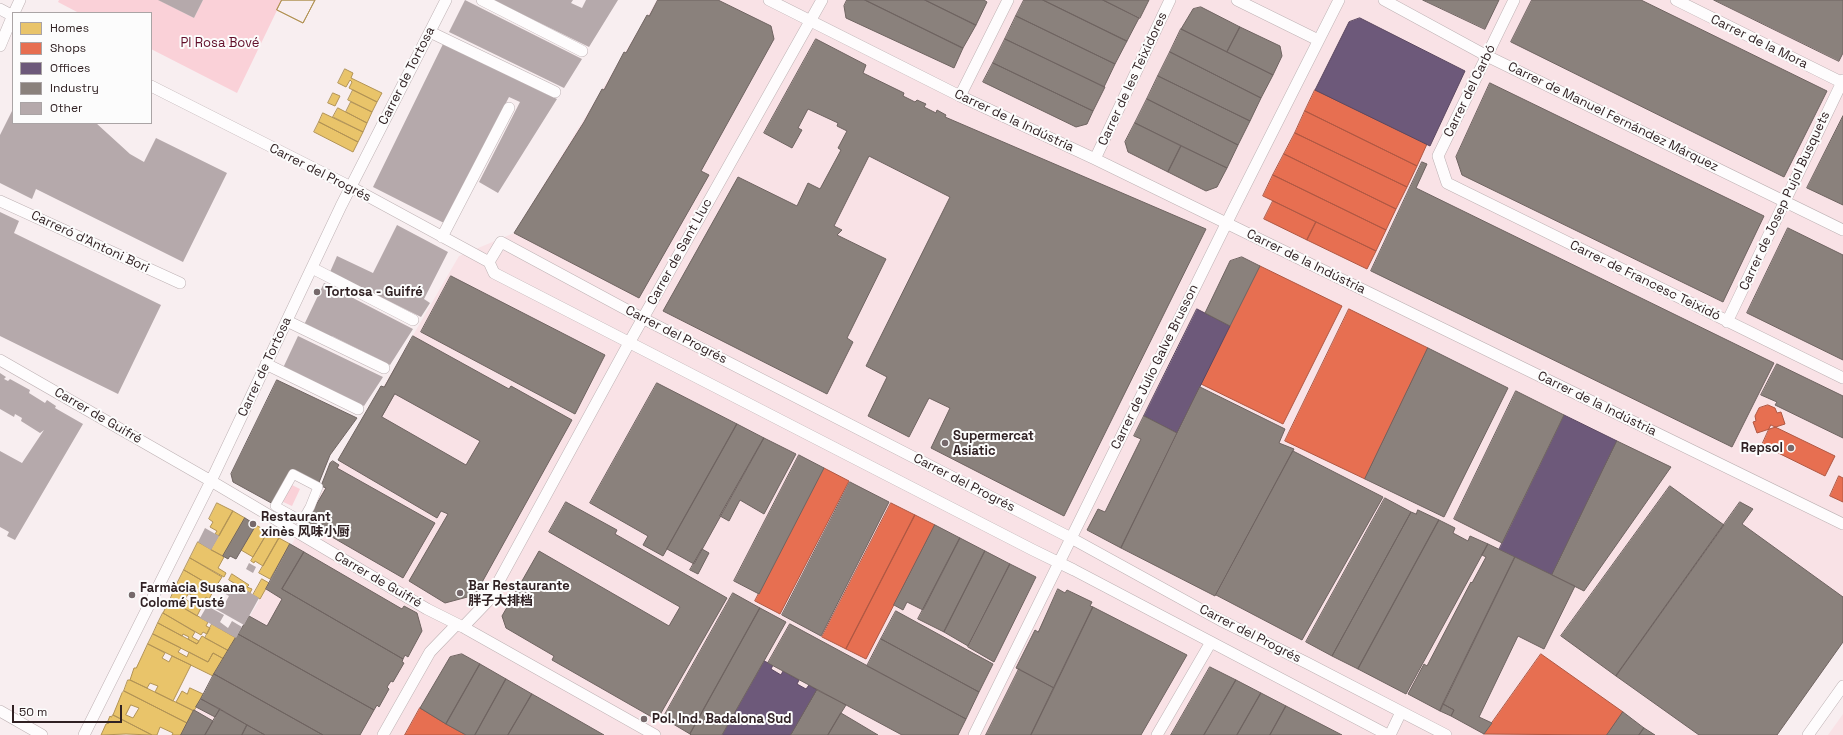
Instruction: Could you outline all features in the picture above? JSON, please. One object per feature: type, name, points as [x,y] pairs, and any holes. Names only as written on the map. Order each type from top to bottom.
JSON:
[{"type":"street","points":[[14,12],[20,0]]},
{"type":"street","name":"Carrer de Tortosa","points":[[84,735],[211,481],[350,187],[446,0]]},
{"type":"street","points":[[482,0],[582,51]]},
{"type":"street","name":"Carrer de la Indústria","points":[[769,0],[960,96],[1096,159],[1843,524]]},
{"type":"street","name":"Carrer de Sant Lluc","points":[[383,735],[430,652],[488,601],[642,318],[822,0]]},
{"type":"street","points":[[960,96],[1008,0]]},
{"type":"street","name":"Carrer de les Teixidores","points":[[1096,159],[1170,0]]},
{"type":"street","points":[[1237,0],[1318,40]]},
{"type":"street","name":"Carrer de Julio Galve Brusson","points":[[974,735],[1060,564],[1071,538],[1226,223],[1339,0]]},
{"type":"street","name":"Carrer de Manuel Fernández Márquez","points":[[1384,0],[1487,56],[1843,230]]},
{"type":"street","name":"Carrer del Carbó","points":[[1447,183],[1438,156],[1514,0]]},
{"type":"street","name":"Carrer de la Mora","points":[[1676,0],[1843,82]]},
{"type":"street","points":[[0,9],[12,15]]},
{"type":"street","points":[[0,46],[12,17]]},
{"type":"street","points":[[430,32],[555,92]]},
{"type":"street","name":"Carrer de Josep Pujol Busquets","points":[[1728,322],[1843,82]]},
{"type":"street","name":"Carrer del Progrés","points":[[152,87],[350,187],[489,262],[494,274],[1060,564],[1389,735]]},
{"type":"street","points":[[442,238],[509,108]]},
{"type":"street","name":"Carrer de Francesc Teixidó","points":[[1447,183],[1843,378]]},
{"type":"street","name":"Carreró d'Antoni Bori","points":[[0,201],[180,283]]},
{"type":"street","name":"Carrer del Progrés","points":[[489,262],[500,242],[642,318],[1071,538],[1220,620],[1446,735]]},
{"type":"street","points":[[312,268],[413,320]]},
{"type":"street","points":[[287,321],[384,368]]},
{"type":"street","name":"Carrer de Guifré","points":[[0,360],[211,481],[414,601],[655,735]]},
{"type":"street","points":[[266,364],[358,409]]},
{"type":"street","points":[[293,474],[318,487],[310,507],[302,521],[275,506],[293,474]]},
{"type":"street","points":[[1157,735],[1211,642]]},
{"type":"street","points":[[1808,735],[1843,686]]},
{"type":"street","points":[[0,711],[42,735]]},
{"type":"street","points":[[1389,735],[1401,712]]},
{"type":"shaded area","points":[[657,0],[1843,0],[1843,642],[1777,735],[181,735],[459,256],[514,233]]},
{"type":"shaded area","points":[[1843,714],[1843,735],[1828,735]]},
{"type":"green space","name":"Pl Rosa Bové","points":[[59,0],[159,0],[194,18],[203,0],[282,0],[237,93],[152,50],[152,12],[77,12],[58,2]]},
{"type":"green space","points":[[290,484],[300,489],[292,506],[281,501]]},
{"type":"building: Homes","points":[[282,0],[315,0],[303,23],[277,10]]},
{"type":"building: Homes","points":[[282,0],[315,0],[303,23],[277,10]]},
{"type":"building: Homes","points":[[345,69],[353,73],[351,78],[382,93],[377,102],[349,88],[352,82],[350,80],[346,87],[338,83]]},
{"type":"building: Homes","points":[[353,90],[377,102],[372,112],[348,100]]},
{"type":"building: Homes","points":[[333,93],[340,96],[335,106],[328,103]]},
{"type":"building: Homes","points":[[351,102],[372,112],[367,123],[346,112]]},
{"type":"building: Homes","points":[[338,108],[367,123],[363,132],[333,117]]},
{"type":"building: Homes","points":[[323,113],[363,132],[358,142],[319,122]]},
{"type":"building: Homes","points":[[319,122],[358,142],[353,152],[314,132]]},
{"type":"building: Homes","points":[[217,503],[233,511],[219,536],[215,534],[217,531],[210,527],[213,522],[209,519]]},
{"type":"building: Homes","points":[[233,511],[245,518],[223,556],[211,550]]},
{"type":"building: Homes","points":[[256,525],[268,532],[253,557],[241,550]]},
{"type":"building: Homes","points":[[268,532],[279,538],[263,566],[255,561],[254,563],[251,561]]},
{"type":"building: Homes","points":[[279,538],[290,544],[270,579],[259,573]]},
{"type":"building: Homes","points":[[198,542],[224,557],[218,568],[226,573],[224,577],[190,558]]},
{"type":"building: Homes","points":[[190,558],[222,577],[215,588],[184,570]]},
{"type":"building: Homes","points":[[184,570],[215,588],[209,599],[206,597],[203,602],[176,586]]},
{"type":"building: Homes","points":[[232,574],[249,585],[247,587],[252,589],[250,593],[229,580]]},
{"type":"building: Homes","points":[[262,579],[269,583],[260,599],[253,595]]},
{"type":"building: Homes","points":[[176,586],[189,593],[185,599],[190,602],[194,596],[204,602],[197,616],[170,600]]},
{"type":"building: Homes","points":[[170,600],[208,622],[206,626],[210,628],[207,634],[203,632],[201,635],[163,613],[165,609],[163,608]]},
{"type":"building: Homes","points":[[163,613],[195,632],[192,637],[199,641],[197,644],[188,639],[189,637],[183,634],[182,636],[158,623]]},
{"type":"building: Homes","points":[[158,623],[197,644],[202,636],[229,651],[224,659],[213,653],[208,662],[153,634]]},
{"type":"building: Homes","points":[[212,624],[236,638],[229,651],[205,638]]},
{"type":"building: Homes","points":[[153,634],[181,648],[178,652],[187,657],[189,652],[208,662],[213,653],[224,659],[213,676],[148,644]]},
{"type":"building: Homes","points":[[148,644],[165,653],[162,658],[169,662],[172,656],[191,665],[173,701],[155,692],[158,686],[150,683],[147,688],[130,680],[134,668],[136,668]]},
{"type":"building: Homes","points":[[128,680],[194,711],[187,723],[124,691]]},
{"type":"building: Homes","points":[[190,688],[203,694],[194,711],[176,702],[182,691],[187,694]]},
{"type":"building: Homes","points":[[124,691],[187,723],[181,735],[172,735],[173,733],[160,727],[157,735],[152,735],[113,715]],"holes":[[[131,705],[139,708],[133,718],[126,715]]]},
{"type":"building: Homes","points":[[113,715],[152,735],[101,735],[106,724],[109,723],[107,723],[110,716],[111,717]]},
{"type":"building: Shops","points":[[1315,90],[1427,144],[1417,166],[1305,111]]},
{"type":"building: Shops","points":[[1305,111],[1417,166],[1407,187],[1295,133]]},
{"type":"building: Shops","points":[[1295,133],[1407,187],[1396,209],[1284,154]]},
{"type":"building: Shops","points":[[1284,154],[1396,209],[1386,230],[1273,175]]},
{"type":"building: Shops","points":[[1273,175],[1386,230],[1376,251],[1263,196]]},
{"type":"building: Shops","points":[[1273,201],[1316,222],[1307,240],[1264,219]]},
{"type":"building: Shops","points":[[1316,222],[1376,251],[1367,269],[1307,240]]},
{"type":"building: Shops","points":[[1260,266],[1342,306],[1283,424],[1201,384]]},
{"type":"building: Shops","points":[[1349,309],[1428,348],[1365,479],[1285,441]]},
{"type":"building: Shops","points":[[1768,405],[1775,408],[1777,413],[1781,412],[1785,424],[1757,433],[1753,422],[1756,421],[1755,416],[1759,408]]},
{"type":"building: Shops","points":[[1771,425],[1835,456],[1825,476],[1762,445]]},
{"type":"building: Shops","points":[[824,468],[849,481],[780,614],[755,601]]},
{"type":"building: Shops","points":[[1839,476],[1843,478],[1843,502],[1830,496]]},
{"type":"building: Shops","points":[[891,503],[915,515],[846,649],[822,637]]},
{"type":"building: Shops","points":[[915,515],[935,525],[866,659],[846,649]]},
{"type":"building: Shops","points":[[1541,654],[1623,712],[1607,735],[1484,734]]},
{"type":"building: Shops","points":[[420,708],[446,724],[466,735],[405,735]]},
{"type":"building: Offices","points":[[1360,18],[1465,71],[1430,146],[1315,90],[1349,22]]},
{"type":"building: Offices","points":[[1197,309],[1230,326],[1177,433],[1144,416]]},
{"type":"building: Offices","points":[[1564,415],[1617,441],[1552,575],[1499,550]]},
{"type":"building: Offices","points":[[764,661],[773,665],[771,669],[781,675],[783,671],[799,680],[797,684],[806,689],[809,685],[817,690],[791,735],[722,735]]},
{"type":"building: Industry","points":[[658,0],[718,0],[771,26],[774,39],[701,171],[709,175],[639,298],[514,233],[584,122],[602,89],[604,90],[624,52],[626,53],[647,15],[649,16]]},
{"type":"building: Industry","points":[[847,0],[865,0],[963,48],[954,68],[846,18],[844,6]]},
{"type":"building: Industry","points":[[865,0],[925,0],[976,25],[963,48]]},
{"type":"building: Industry","points":[[925,0],[984,0],[987,2],[976,25]]},
{"type":"building: Industry","points":[[1024,0],[1043,0],[1127,41],[1115,64],[1016,16]]},
{"type":"building: Industry","points":[[1043,0],[1103,0],[1139,18],[1127,41]]},
{"type":"building: Industry","points":[[1103,0],[1149,0],[1140,18]]},
{"type":"building: Industry","points":[[1423,0],[1499,0],[1485,29]]},
{"type":"building: Industry","points":[[1532,0],[1641,0],[1827,91],[1784,177],[1511,42]]},
{"type":"building: Industry","points":[[1714,0],[1843,0],[1843,53],[1839,61]]},
{"type":"building: Industry","points":[[1201,7],[1240,27],[1227,52],[1181,29],[1193,9]]},
{"type":"building: Industry","points":[[1016,16],[1115,64],[1104,87],[1005,39]]},
{"type":"building: Industry","points":[[1240,27],[1280,46],[1282,56],[1273,75],[1227,52]]},
{"type":"building: Industry","points":[[1181,29],[1273,75],[1261,98],[1170,52]]},
{"type":"building: Industry","points":[[816,39],[866,65],[863,73],[904,93],[903,96],[915,102],[917,100],[926,104],[924,107],[936,113],[937,110],[946,115],[945,117],[1206,229],[1064,516],[931,448],[950,408],[929,398],[909,437],[868,416],[887,377],[866,366],[950,197],[869,156],[834,226],[842,230],[837,235],[886,259],[847,338],[853,342],[827,394],[663,311],[738,177],[797,206],[808,183],[820,189],[841,150],[838,148],[847,131],[837,126],[838,123],[808,109],[798,128],[802,130],[792,148],[764,133]]},
{"type":"building: Industry","points":[[1005,39],[1105,87],[1093,111],[993,63]]},
{"type":"building: Industry","points":[[1170,52],[1261,98],[1250,121],[1158,76]]},
{"type":"building: Industry","points":[[993,63],[1093,111],[1087,124],[1076,127],[983,82]]},
{"type":"building: Industry","points":[[1158,76],[1250,121],[1238,145],[1147,99]]},
{"type":"building: Industry","points":[[1490,83],[1764,216],[1723,302],[1462,175],[1456,157]]},
{"type":"building: Industry","points":[[1147,99],[1238,145],[1227,168],[1135,123]]},
{"type":"building: Industry","points":[[1843,116],[1843,205],[1807,188]]},
{"type":"building: Industry","points":[[1135,123],[1181,146],[1168,172],[1128,152],[1125,142]]},
{"type":"building: Industry","points":[[1181,146],[1227,168],[1217,187],[1206,191],[1168,172]]},
{"type":"building: Industry","points":[[1422,162],[1427,164],[1416,188],[1774,363],[1732,447],[1371,271]]},
{"type":"building: Industry","points":[[1788,228],[1843,255],[1843,360],[1747,313]]},
{"type":"building: Industry","points":[[1242,257],[1260,266],[1230,326],[1205,313],[1230,261]]},
{"type":"building: Industry","points":[[451,276],[605,355],[575,414],[421,332]]},
{"type":"building: Industry","points":[[413,336],[509,389],[511,386],[572,420],[475,595],[445,603],[409,581],[448,514],[441,511],[437,518],[338,460],[381,386],[384,387]],"holes":[[[395,394],[480,441],[466,465],[382,417]]]},
{"type":"building: Industry","points":[[1428,348],[1508,388],[1444,517],[1365,479]]},
{"type":"building: Industry","points":[[1777,364],[1843,396],[1843,438],[1775,405],[1777,402],[1761,395]]},
{"type":"building: Industry","points":[[277,380],[357,418],[330,455],[318,485],[293,473],[275,505],[233,482],[231,474]]},
{"type":"building: Industry","points":[[657,383],[737,424],[663,556],[643,545],[648,536],[590,503]]},
{"type":"building: Industry","points":[[1200,387],[1285,429],[1279,443],[1294,449],[1215,596],[1121,548]]},
{"type":"building: Industry","points":[[1516,391],[1564,415],[1502,543],[1454,519]]},
{"type":"building: Industry","points":[[1144,416],[1177,433],[1121,548],[1087,530],[1098,509],[1105,512],[1141,439],[1134,436]]},
{"type":"building: Industry","points":[[737,424],[764,438],[694,564],[667,549]]},
{"type":"building: Industry","points":[[764,438],[796,454],[764,514],[740,500],[729,521],[720,516]]},
{"type":"building: Industry","points":[[1617,441],[1671,467],[1584,591],[1552,575]]},
{"type":"building: Industry","points":[[1293,451],[1383,497],[1302,640],[1216,595]]},
{"type":"building: Industry","points":[[799,455],[824,468],[759,594],[734,581]]},
{"type":"building: Industry","points":[[333,461],[339,465],[337,468],[435,523],[403,578],[306,522],[326,488],[321,486],[330,463]]},
{"type":"building: Industry","points":[[850,482],[889,502],[821,636],[782,615]]},
{"type":"building: Industry","points":[[1670,486],[1724,525],[1616,676],[1561,636]]},
{"type":"building: Industry","points":[[1385,498],[1411,512],[1332,656],[1306,642]]},
{"type":"building: Industry","points":[[566,502],[617,530],[615,534],[727,598],[657,720],[552,660],[554,656],[506,628],[502,616],[539,551],[669,626],[680,607],[549,532]]},
{"type":"building: Industry","points":[[1740,502],[1753,509],[1742,524],[1843,597],[1843,642],[1777,735],[1699,735],[1616,676]]},
{"type":"building: Industry","points":[[1418,510],[1439,520],[1358,669],[1332,656],[1411,512],[1416,514]]},
{"type":"building: Industry","points":[[245,518],[256,525],[236,559],[230,556],[228,559],[223,556]]},
{"type":"building: Industry","points":[[1439,520],[1455,528],[1453,533],[1468,541],[1470,536],[1488,544],[1406,694],[1358,669]]},
{"type":"building: Industry","points":[[935,525],[960,538],[923,610],[907,602],[903,610],[894,605]]},
{"type":"building: Industry","points":[[960,538],[985,551],[944,632],[918,619]]},
{"type":"building: Industry","points":[[290,544],[304,552],[282,589],[403,659],[402,662],[404,663],[393,682],[391,681],[387,687],[389,689],[379,707],[377,705],[374,710],[238,634],[249,616],[267,626],[282,599],[266,589]]},
{"type":"building: Industry","points":[[1488,544],[1515,557],[1440,711],[1408,694],[1424,664],[1427,666],[1471,582],[1472,583],[1486,557],[1482,555]]},
{"type":"building: Industry","points":[[702,549],[709,553],[698,574],[690,570]]},
{"type":"building: Industry","points":[[985,551],[1010,564],[968,646],[944,632]]},
{"type":"building: Industry","points":[[304,552],[402,609],[404,606],[417,613],[422,631],[408,657],[405,655],[403,659],[282,589]]},
{"type":"building: Industry","points":[[1515,557],[1575,586],[1544,649],[1518,636],[1479,717],[1492,723],[1484,734],[1451,716],[1454,710],[1443,704]]},
{"type":"building: Industry","points":[[1010,564],[1036,577],[994,662],[968,647]]},
{"type":"building: Industry","points":[[1058,589],[1065,593],[1067,590],[1092,602],[1090,606],[1093,607],[1054,688],[1016,668],[1035,630],[1038,632]]},
{"type":"building: Industry","points":[[733,593],[760,608],[690,734],[663,718]]},
{"type":"building: Industry","points":[[1093,607],[1187,655],[1141,735],[1031,735]]},
{"type":"building: Industry","points":[[760,608],[786,622],[722,735],[691,735],[690,734]]},
{"type":"building: Industry","points":[[896,611],[993,664],[979,692],[881,639]]},
{"type":"building: Industry","points":[[790,624],[966,719],[958,735],[902,735],[768,663]]},
{"type":"building: Industry","points":[[238,634],[374,710],[360,735],[323,735],[214,674]]},
{"type":"building: Industry","points":[[881,639],[979,692],[966,719],[867,666]]},
{"type":"building: Industry","points":[[462,654],[480,664],[446,724],[420,708],[450,657]]},
{"type":"building: Industry","points":[[480,664],[506,679],[475,735],[466,735],[446,724]]},
{"type":"building: Industry","points":[[1210,667],[1236,680],[1204,735],[1171,735]]},
{"type":"building: Industry","points":[[1019,669],[1054,688],[1031,735],[986,735]]},
{"type":"building: Industry","points":[[214,674],[323,735],[265,735],[201,699]]},
{"type":"building: Industry","points":[[506,679],[532,694],[508,735],[475,735]]},
{"type":"building: Industry","points":[[1236,680],[1261,693],[1237,735],[1204,735]]},
{"type":"building: Industry","points":[[817,690],[846,705],[828,735],[791,735]]},
{"type":"building: Industry","points":[[1261,693],[1286,706],[1270,735],[1237,735]]},
{"type":"building: Industry","points":[[532,694],[548,703],[604,735],[508,735]]},
{"type":"building: Industry","points":[[201,699],[220,709],[215,717],[196,707]]},
{"type":"building: Industry","points":[[1443,704],[1454,710],[1451,716],[1440,711]]},
{"type":"building: Industry","points":[[1286,706],[1342,735],[1270,735]]},
{"type":"building: Industry","points":[[220,709],[247,725],[242,735],[205,735]]},
{"type":"building: Industry","points":[[194,710],[213,721],[205,735],[181,735]]},
{"type":"building: Industry","points":[[1623,712],[1644,728],[1639,735],[1607,735]]},
{"type":"building: Industry","points":[[841,713],[878,735],[828,735]]},
{"type":"building: Industry","points":[[247,725],[265,735],[242,735]]},
{"type":"building: Industry","points":[[1644,728],[1655,735],[1639,735]]},
{"type":"building: Other","points":[[158,0],[203,0],[194,18]]},
{"type":"building: Other","points":[[465,0],[582,59],[564,88],[449,32]]},
{"type":"building: Other","points":[[493,0],[573,0],[571,3],[582,8],[586,0],[618,0],[589,47]]},
{"type":"building: Other","points":[[443,44],[557,99],[498,193],[479,182],[520,102],[509,97],[444,223],[373,187]]},
{"type":"building: Other","points":[[12,111],[12,124],[97,124],[130,154],[144,162],[156,138],[227,173],[183,262],[36,189],[32,199],[0,183],[0,135]]},
{"type":"building: Other","points":[[0,212],[19,221],[14,233],[161,305],[118,394],[0,336]]},
{"type":"building: Other","points":[[397,225],[448,252],[424,299],[430,303],[421,317],[330,272],[337,256],[373,273]]},
{"type":"building: Other","points":[[324,283],[413,329],[390,365],[332,336],[329,341],[303,327]]},
{"type":"building: Other","points":[[298,336],[383,377],[364,406],[283,368]]},
{"type":"building: Other","points":[[0,373],[6,377],[4,379],[8,381],[10,379],[30,390],[29,393],[45,403],[47,400],[56,406],[55,408],[83,424],[15,540],[7,536],[9,532],[0,527],[0,451],[22,463],[44,430],[40,433],[21,421],[22,418],[15,414],[14,417],[0,409]]},
{"type":"building: Other","points":[[205,528],[219,536],[211,550],[198,542]]},
{"type":"building: Other","points":[[249,563],[256,567],[253,573],[246,569]]},
{"type":"building: Other","points":[[236,584],[259,598],[244,625],[214,608],[218,602],[224,605],[229,596],[222,592],[225,587],[232,591]]},
{"type":"building: Other","points":[[207,606],[224,615],[220,622],[228,628],[232,621],[242,627],[236,638],[200,618]]},
{"type":"place","name":"Tortosa - Guifré","points":[[317,292]]},
{"type":"place","name":"Supermercat Asiatic","points":[[945,443]]},
{"type":"place","name":"Repsol","points":[[1791,448]]},
{"type":"place","name":"Restaurant xinès 风味小厨","points":[[253,524]]},
{"type":"place","name":"Bar Restaurante 胖子大排档","points":[[460,593]]},
{"type":"place","name":"Farmàcia Susana Colomé Fusté","points":[[132,595]]},
{"type":"place","name":"Pol. Ind. Badalona Sud","points":[[644,719]]}]
